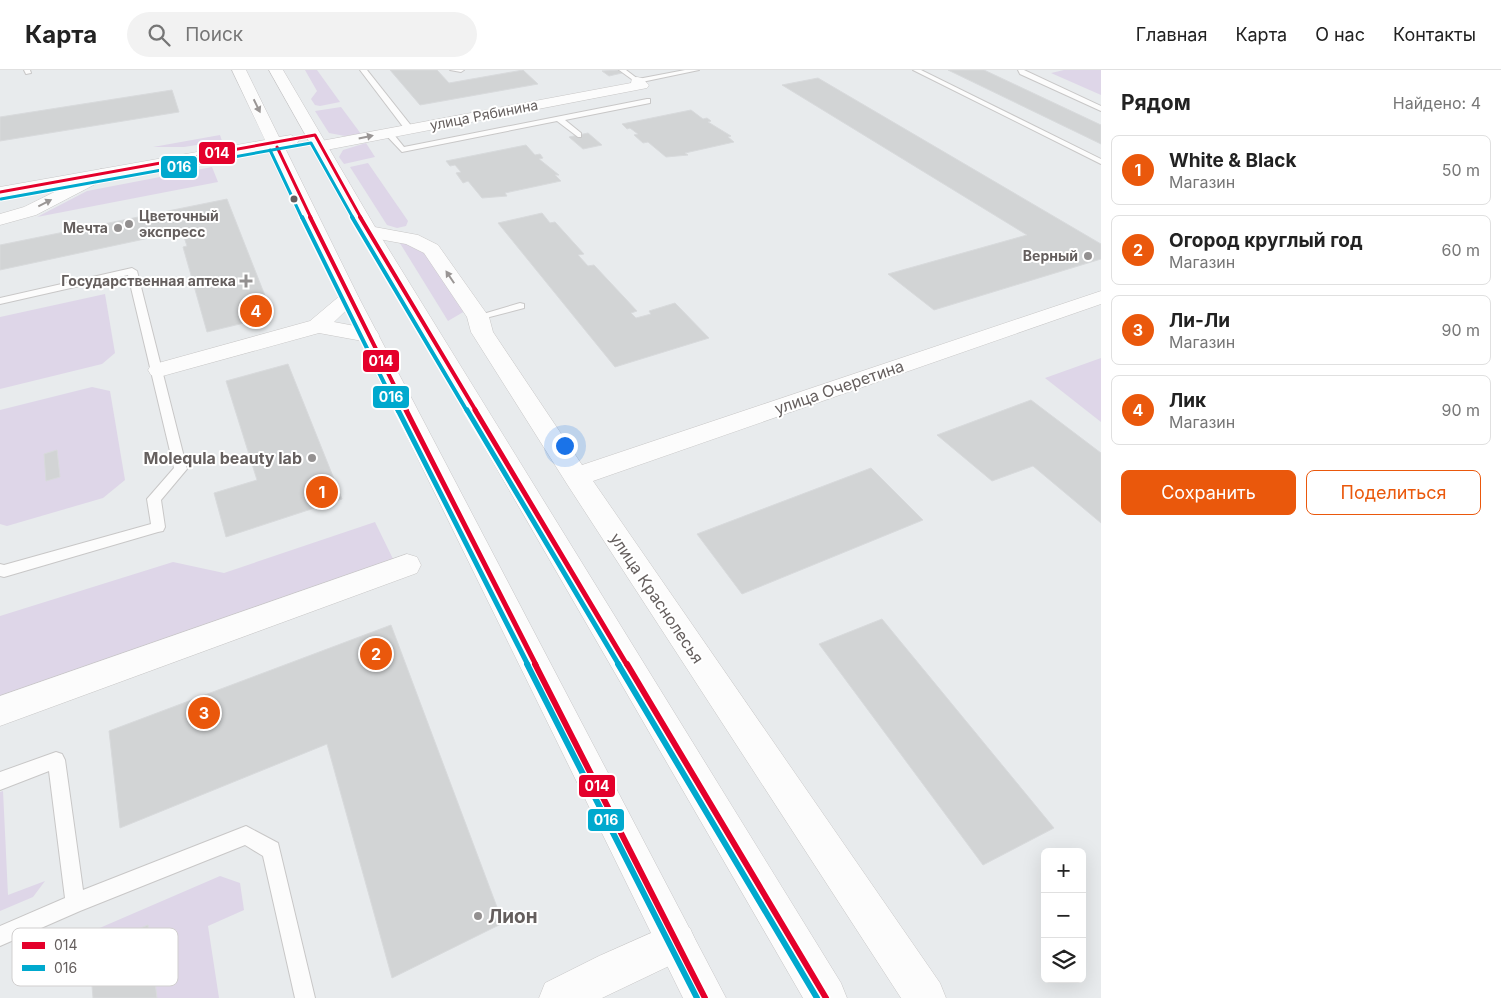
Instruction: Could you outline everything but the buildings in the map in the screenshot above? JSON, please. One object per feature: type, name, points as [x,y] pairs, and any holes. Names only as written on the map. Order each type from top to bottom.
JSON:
[{"type":"street","points":[[239,70],[349,298],[705,998]]},
{"type":"street","points":[[276,70],[369,232],[826,998]]},
{"type":"street","name":"улица Рябинина","points":[[0,192],[274,143],[318,141],[410,130],[642,85],[638,82]]},
{"type":"street","name":"улица Рябинина","points":[[0,220],[30,211],[101,174]]},
{"type":"street","name":"улица Краснолесья","points":[[369,232],[411,239],[431,249],[478,317],[482,332],[576,477],[925,998]]},
{"type":"street","name":"улица Очеретина","points":[[576,477],[1101,297]]},
{"type":"street","points":[[318,326],[349,298]]},
{"type":"street","points":[[158,370],[318,326],[368,335]]},
{"type":"street","points":[[0,711],[408,565]]},
{"type":"street","points":[[560,998],[613,970],[676,942]]},
{"type":"lane","points":[[363,70],[410,130]]},
{"type":"lane","points":[[453,70],[461,70]]},
{"type":"lane","points":[[622,70],[638,82],[696,70]]},
{"type":"lane","points":[[916,70],[1101,162]]},
{"type":"lane","points":[[1021,70],[1022,73],[1101,109]]},
{"type":"lane","points":[[388,133],[402,150],[647,101]]},
{"type":"lane","points":[[559,119],[578,135]]},
{"type":"lane","points":[[0,301],[132,271],[181,469],[154,499],[158,527],[4,571],[0,570]]},
{"type":"lane","points":[[478,317],[520,306]]},
{"type":"lane","points":[[0,781],[56,760],[75,903]]},
{"type":"lane","points":[[18,928],[75,903],[246,835],[271,850],[305,998]]},
{"type":"lane","points":[[0,936],[12,931]]},
{"type":"shaded area","points":[[305,70],[317,70],[340,102],[320,106],[315,105],[311,99],[317,91]]},
{"type":"shaded area","points":[[1064,70],[1101,70],[1101,95],[1051,73]]},
{"type":"shaded area","points":[[341,107],[361,134],[345,136],[329,133],[315,111]]},
{"type":"shaded area","points":[[220,135],[222,141],[184,147],[153,147]]},
{"type":"shaded area","points":[[366,143],[375,157],[344,164],[339,157],[343,150]]},
{"type":"shaded area","points":[[368,163],[408,221],[406,226],[397,228],[387,225],[350,167]]},
{"type":"shaded area","points":[[212,167],[218,182],[37,217],[87,191]]},
{"type":"shaded area","points":[[398,240],[427,253],[465,311],[448,321]]},
{"type":"shaded area","points":[[105,294],[115,353],[102,364],[0,389],[0,317]]},
{"type":"shaded area","points":[[1101,358],[1101,422],[1045,378]]},
{"type":"shaded area","points":[[92,387],[110,391],[125,480],[103,498],[7,526],[0,524],[0,410]]},
{"type":"shaded area","points":[[375,522],[395,563],[0,700],[0,616],[173,562],[224,573]]},
{"type":"shaded area","points":[[3,791],[8,895],[45,881],[33,897],[0,911],[0,792]]},
{"type":"shaded area","points":[[220,876],[240,883],[244,910],[208,926],[219,998],[157,998],[156,986],[178,986],[178,928],[148,928],[148,925],[141,928],[100,928]]},
{"type":"transit line","name":"014","points":[[0,192],[315,135],[369,232],[826,998]]},
{"type":"transit line","name":"016","points":[[1,199],[311,143],[363,236],[817,998]]},
{"type":"transit line","name":"014","points":[[277,147],[349,298],[705,998]]},
{"type":"transit line","name":"016","points":[[270,150],[342,301],[697,998]]},
{"type":"place","name":"Цветочный экспресс","points":[[129,224]]},
{"type":"place","name":"Мечта","points":[[118,228]]},
{"type":"place","name":"Верный","points":[[1088,256]]},
{"type":"place","name":"Государственная аптека","points":[[246,281]]},
{"type":"place","name":"Лик","points":[[256,311]]},
{"type":"place","name":"Molequla beauty lab","points":[[312,458]]},
{"type":"place","name":"White & Black","points":[[322,492]]},
{"type":"place","name":"Огород круглый год","points":[[376,654]]},
{"type":"place","name":"Ли-Ли","points":[[204,713]]},
{"type":"place","name":"Лион","points":[[478,916]]}]
